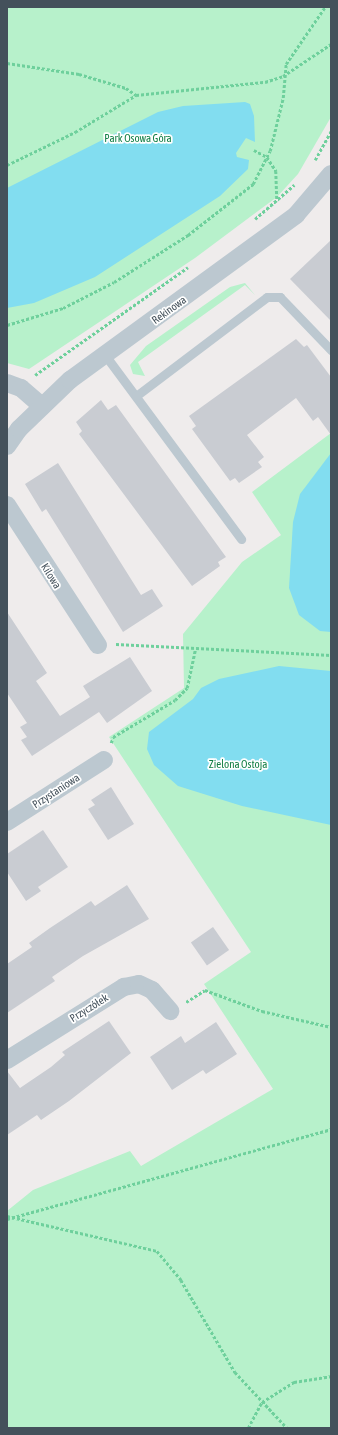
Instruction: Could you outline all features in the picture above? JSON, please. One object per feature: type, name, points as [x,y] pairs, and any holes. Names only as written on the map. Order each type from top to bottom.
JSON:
[{"type":"street","name":"Rekinowa","points":[[7,446],[42,406],[105,355],[296,215],[331,174]]},
{"type":"street","points":[[14,385],[42,406]]},
{"type":"street","name":"Kilowa","points":[[7,505],[98,645]]},
{"type":"street","name":"Przystaniowa","points":[[7,822],[104,760]]},
{"type":"street","name":"Przyczółek","points":[[7,1060],[124,986],[139,984],[152,990],[170,1011]]},
{"type":"lane","points":[[136,396],[267,297],[280,297],[331,350]]},
{"type":"lane","points":[[105,355],[241,539]]},
{"type":"path","points":[[7,325],[63,308],[131,272],[237,198],[253,184],[267,157],[283,98],[283,76],[297,47],[325,7]]},
{"type":"path","points":[[7,165],[75,132],[136,95],[246,85],[283,76],[331,44]]},
{"type":"path","points":[[7,63],[79,74],[126,88],[136,95]]},
{"type":"path","points":[[311,167],[331,131]]},
{"type":"path","points":[[254,150],[267,157],[276,171],[276,201]]},
{"type":"path","points":[[249,224],[296,182]]},
{"type":"path","points":[[14,385],[193,264]]},
{"type":"path","points":[[98,645],[170,646],[195,650],[331,655]]},
{"type":"path","points":[[104,760],[113,738],[175,700],[187,688],[195,650]]},
{"type":"path","points":[[170,1011],[205,990],[262,1011],[331,1027]]},
{"type":"path","points":[[8,1217],[331,1129]]},
{"type":"path","points":[[8,1217],[157,1251],[181,1280],[236,1372],[287,1428]]},
{"type":"path","points":[[248,1428],[262,1402],[294,1382],[331,1376]]},
{"type":"green space","name":"Park Osowa Góra","points":[[7,7],[331,7],[331,117],[298,174],[277,197],[195,258],[29,369],[7,363]]},
{"type":"green space","points":[[245,283],[255,295],[245,285],[138,362],[145,376],[133,374],[130,365],[146,346],[230,287]]},
{"type":"green space","name":"Zielona Ostoja","points":[[331,433],[331,1428],[7,1428],[7,1211],[33,1190],[130,1151],[141,1166],[273,1089],[204,984],[251,952],[109,737],[184,688],[183,634],[242,562],[281,535],[252,492]]},
{"type":"water","points":[[245,102],[250,104],[254,116],[255,142],[246,138],[236,153],[237,157],[249,160],[248,169],[220,196],[95,277],[34,303],[7,308],[7,188],[158,112],[183,106]]},
{"type":"water","points":[[331,453],[331,632],[320,631],[299,615],[289,588],[293,522],[300,494]]},
{"type":"water","points":[[279,666],[331,671],[331,825],[242,806],[178,786],[154,765],[147,749],[149,732],[193,699],[201,688],[219,679]]},
{"type":"building","points":[[331,240],[331,321],[290,279]]},
{"type":"building","points":[[296,339],[304,347],[307,345],[331,377],[331,435],[318,417],[313,421],[296,398],[247,435],[264,457],[258,462],[262,467],[239,483],[235,478],[230,481],[192,429],[196,426],[189,416]]},
{"type":"building","points":[[101,400],[108,410],[116,405],[226,557],[218,562],[220,566],[192,586],[79,434],[82,431],[76,422]]},
{"type":"building","points":[[58,463],[141,595],[152,589],[163,606],[123,632],[46,509],[42,512],[25,484]]},
{"type":"building","points":[[7,612],[47,673],[36,681],[60,716],[90,697],[83,686],[130,657],[152,691],[107,723],[99,712],[32,756],[21,740],[27,737],[20,727],[27,723],[7,693]]},
{"type":"building","points":[[111,787],[134,824],[108,840],[88,809],[95,805],[91,800]]},
{"type":"building","points":[[43,830],[68,867],[38,887],[41,891],[26,901],[7,872],[7,854]]},
{"type":"building","points":[[127,885],[149,919],[83,956],[52,977],[55,981],[7,1013],[7,964],[32,947],[29,943],[91,901],[95,906]]},
{"type":"building","points":[[213,927],[229,950],[207,965],[191,942]]},
{"type":"building","points":[[109,1021],[131,1053],[69,1101],[41,1120],[37,1115],[7,1135],[7,1071],[20,1088],[51,1067],[65,1055],[62,1052]]},
{"type":"building","points":[[216,1022],[237,1054],[206,1074],[203,1070],[172,1090],[150,1057],[181,1036],[185,1043]]}]
